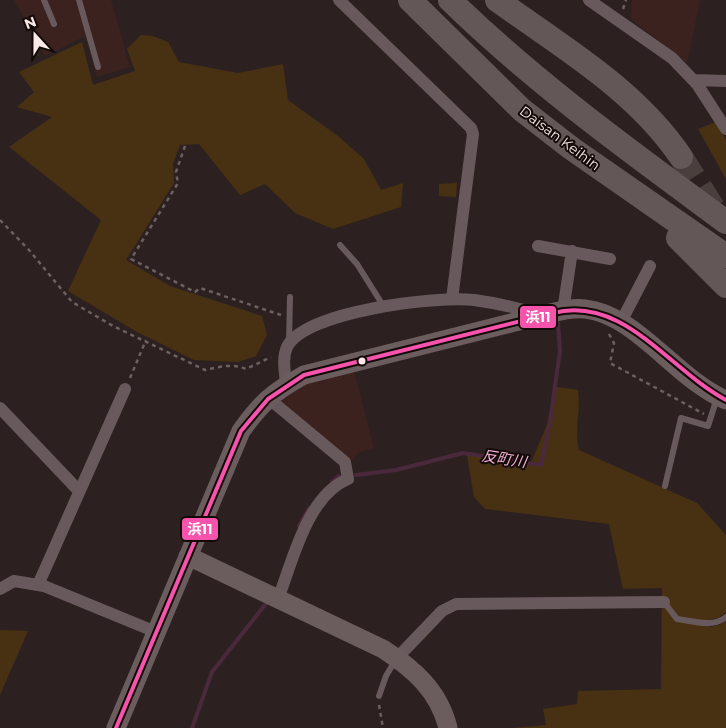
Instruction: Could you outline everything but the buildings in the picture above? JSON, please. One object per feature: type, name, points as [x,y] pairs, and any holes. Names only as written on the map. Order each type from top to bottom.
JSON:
[{"type":"highway","name":"Daisan Keihin","points":[[410,0],[472,64],[522,110],[571,148],[726,256]]},
{"type":"highway","points":[[450,0],[494,42],[605,133],[726,222]]},
{"type":"highway","points":[[497,0],[620,89],[646,112],[681,157]]},
{"type":"highway","points":[[472,64],[520,114],[667,230],[696,255],[726,286]]},
{"type":"street","points":[[339,0],[471,128],[473,134],[452,299]]},
{"type":"street","points":[[589,0],[672,58],[694,80],[726,129]]},
{"type":"street","points":[[694,80],[726,81]]},
{"type":"street","points":[[538,246],[610,259]]},
{"type":"street","points":[[562,311],[572,251]]},
{"type":"street","points":[[614,326],[650,266]]},
{"type":"street","points":[[286,384],[284,354],[300,332],[357,311],[452,299],[473,300],[543,315]]},
{"type":"street","points":[[116,728],[241,431],[259,406],[286,384],[304,374],[543,315],[582,308],[600,311],[614,326],[722,398]]},
{"type":"street","points":[[38,585],[124,389]]},
{"type":"street","points":[[268,398],[345,462],[348,478],[335,484],[309,517],[278,598]]},
{"type":"street","points":[[0,408],[79,491]]},
{"type":"street","points":[[188,556],[384,649],[408,665],[433,692],[444,711],[448,728]]},
{"type":"street","points":[[0,589],[14,581],[38,585],[156,632]]},
{"type":"street","points":[[397,658],[442,611],[456,604],[664,602]]},
{"type":"lane","points":[[44,0],[54,24]]},
{"type":"lane","points":[[80,0],[98,67]]},
{"type":"lane","points":[[340,246],[357,264],[384,307]]},
{"type":"lane","points":[[288,346],[290,296]]},
{"type":"lane","points":[[664,486],[681,418],[708,426],[711,416],[722,398]]},
{"type":"lane","points":[[664,602],[677,619],[708,623],[721,621],[726,617]]},
{"type":"lane","points":[[379,696],[386,676],[397,658]]},
{"type":"path","points":[[185,146],[176,172],[178,183],[131,258],[195,292],[200,288],[290,318]]},
{"type":"path","points":[[0,220],[29,250],[72,302],[113,326],[146,340],[198,368],[241,366],[246,369],[288,346]]},
{"type":"path","points":[[614,326],[614,343],[610,364],[711,416]]},
{"type":"path","points":[[124,389],[146,340]]},
{"type":"path","points":[[379,696],[379,712],[383,728]]},
{"type":"shaded area","points":[[14,0],[111,0],[130,67],[97,77],[85,36],[45,56]]},
{"type":"shaded area","points":[[632,0],[700,0],[687,63],[631,19]]},
{"type":"shaded area","points":[[141,35],[153,36],[168,42],[179,62],[238,73],[283,64],[288,100],[338,136],[364,159],[381,190],[403,183],[401,207],[333,229],[295,213],[265,184],[240,195],[199,144],[180,145],[173,163],[174,183],[126,260],[170,286],[262,316],[267,335],[256,356],[238,362],[194,360],[137,332],[68,291],[101,220],[9,147],[52,117],[17,107],[34,92],[19,72],[82,42],[93,85],[135,71],[127,49]]},
{"type":"shaded area","points":[[716,122],[726,140],[726,179],[698,129]]},
{"type":"shaded area","points":[[457,183],[456,197],[439,196],[439,184]]},
{"type":"shaded area","points":[[354,371],[374,448],[359,452],[352,460],[281,402],[289,393],[309,382]]},
{"type":"shaded area","points":[[557,387],[578,390],[577,435],[579,450],[697,503],[726,535],[726,612],[718,618],[707,620],[710,627],[720,625],[726,621],[726,728],[513,728],[546,725],[543,709],[577,704],[578,691],[661,689],[662,588],[623,589],[609,524],[485,509],[474,497],[467,455],[530,465],[546,427]]},
{"type":"shaded area","points":[[0,630],[28,631],[0,695]]},
{"type":"waterway","name":"反町川","points":[[356,475],[396,470],[463,453],[541,465],[550,422],[560,351],[558,323]]},
{"type":"waterway","name":"反町川","points":[[332,482],[339,476]]},
{"type":"waterway","name":"反町川","points":[[299,526],[309,508]]},
{"type":"waterway","name":"反町川","points":[[192,728],[212,672],[268,601]]},
{"type":"tunnel","points":[[681,157],[719,217]]},
{"type":"transit line","name":"浜11","points":[[116,728],[241,431],[268,399],[304,375],[553,313],[578,310],[602,315],[624,325],[645,338],[705,387],[726,400]]}]
